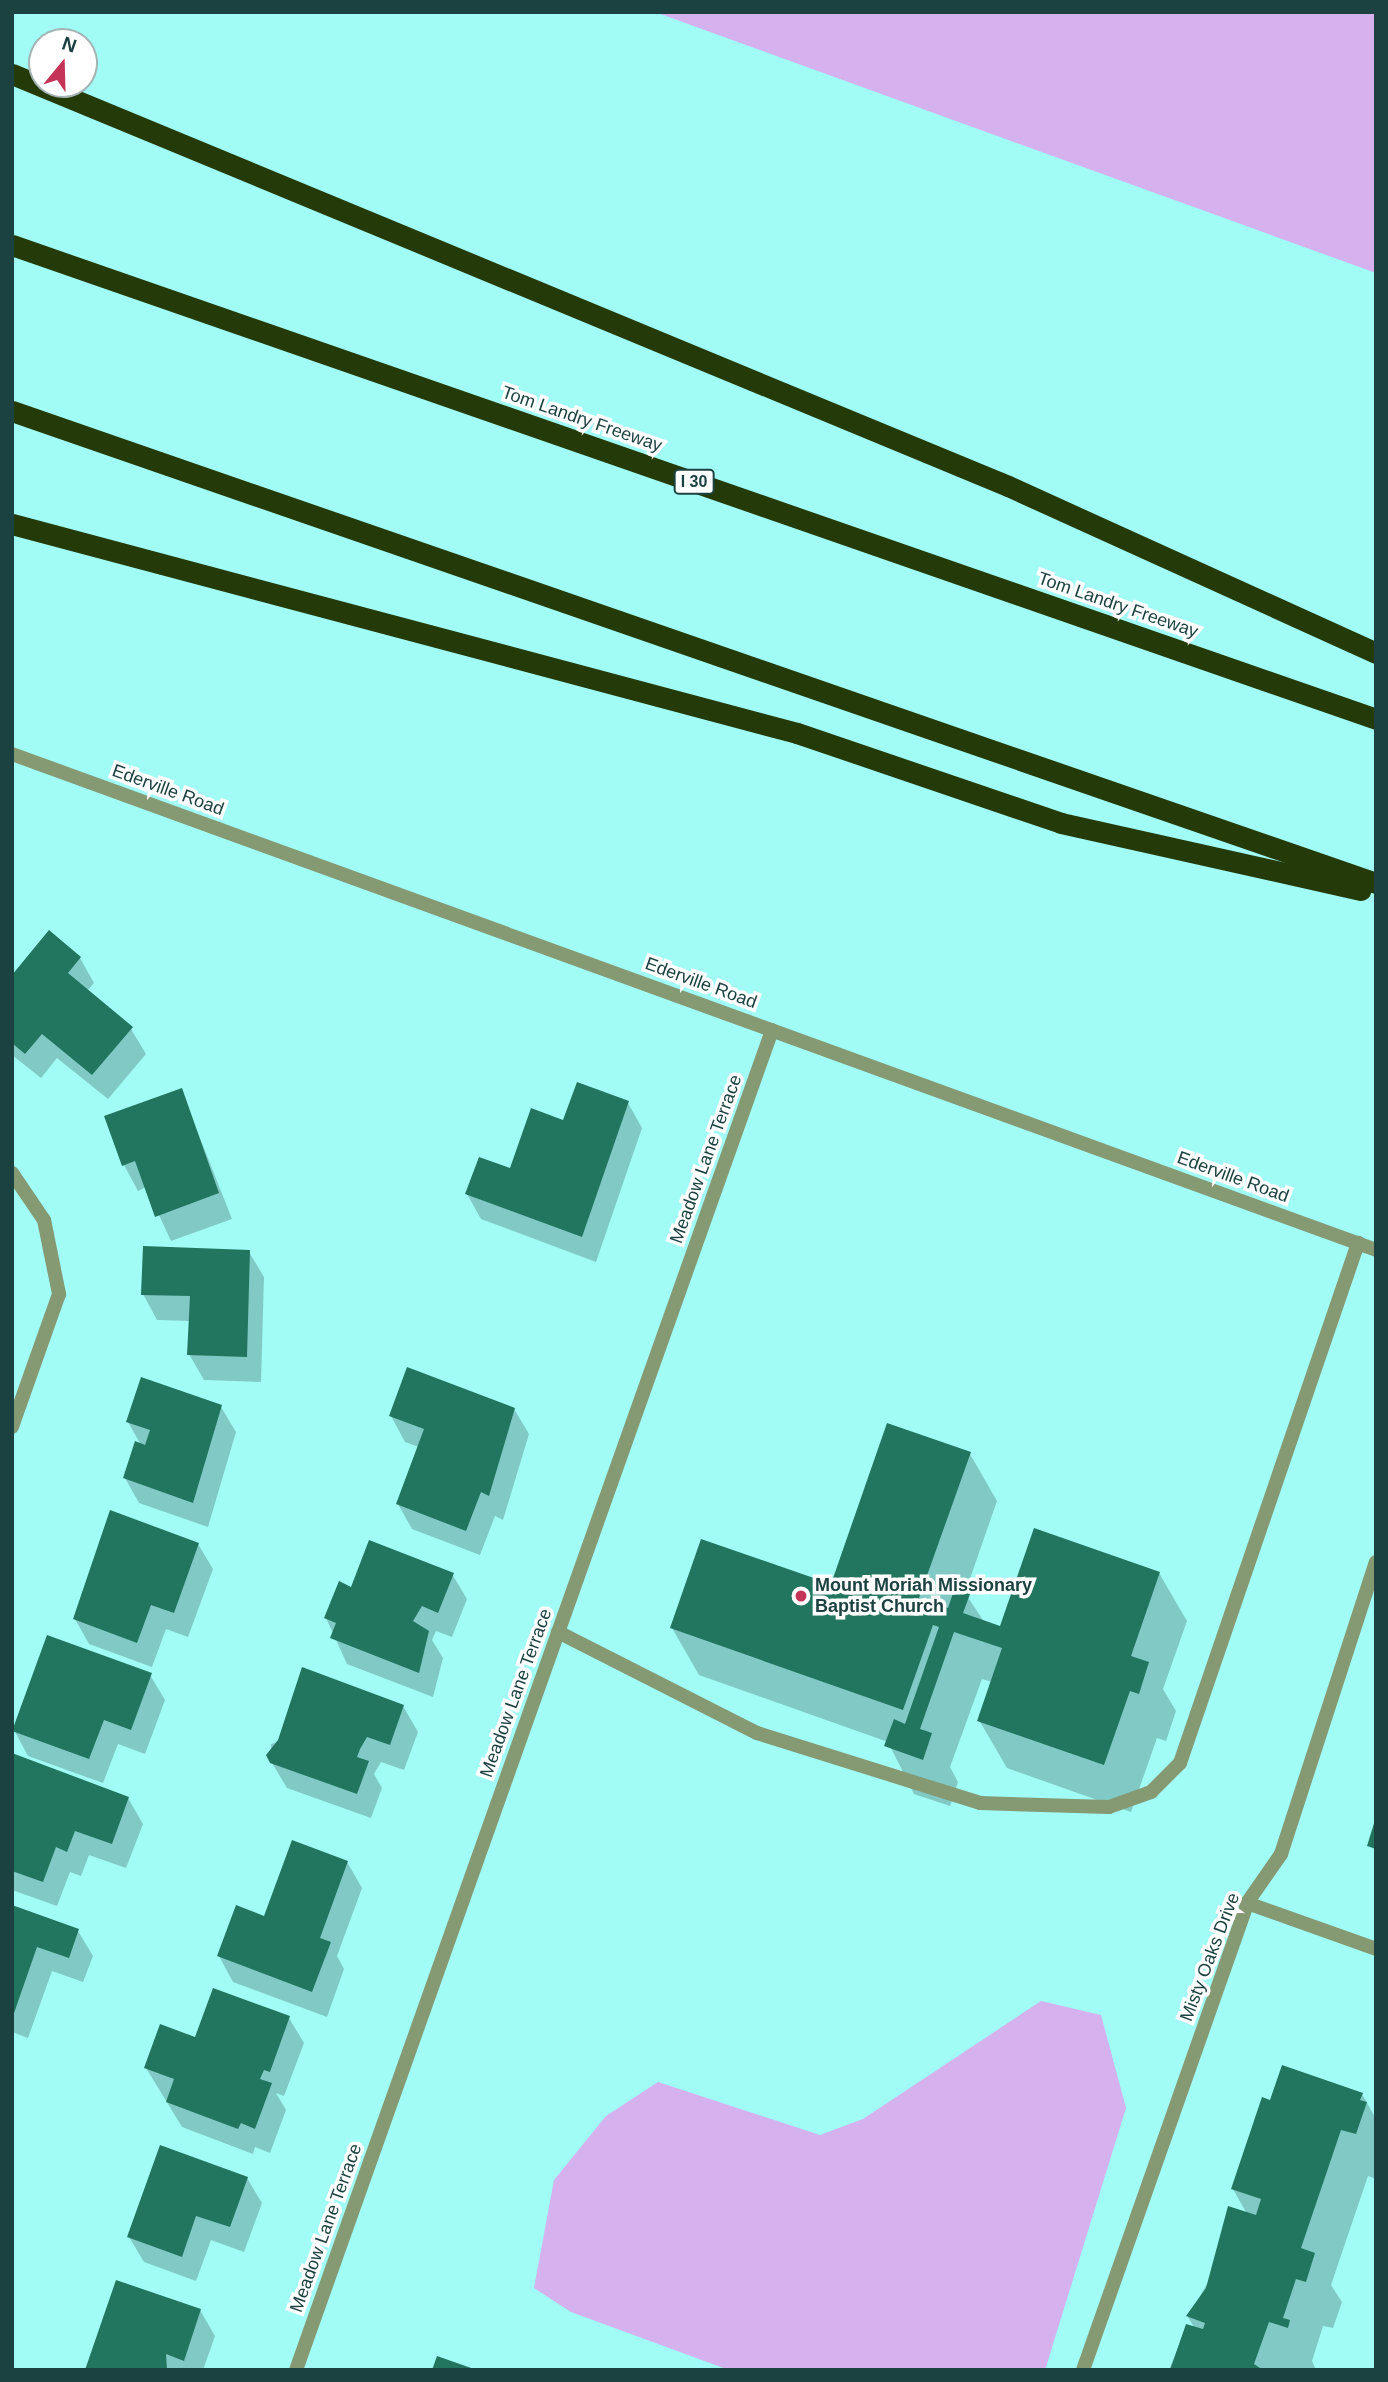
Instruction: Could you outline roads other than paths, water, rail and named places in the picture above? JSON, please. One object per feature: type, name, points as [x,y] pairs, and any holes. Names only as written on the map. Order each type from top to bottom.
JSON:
[{"type":"highway","points":[[12,74],[1008,486],[1376,653]]},
{"type":"highway","name":"Tom Landry Freeway","points":[[12,245],[1376,719]]},
{"type":"highway","points":[[12,411],[1376,883]]},
{"type":"highway","points":[[12,524],[797,733],[1061,823],[1376,893]]},
{"type":"street","name":"Ederville Road","points":[[12,754],[1376,1250]]},
{"type":"street","name":"Meadow Lane Terrace","points":[[296,2370],[772,1030]]},
{"type":"street","points":[[12,1173],[44,1220],[59,1294],[12,1427]]},
{"type":"street","points":[[558,1632],[757,1733],[980,1803],[1109,1807],[1151,1792],[1180,1763],[1357,1243]]},
{"type":"street","name":"Misty Oaks Drive","points":[[1083,2370],[1247,1903],[1281,1854],[1376,1562]]},
{"type":"street","points":[[1247,1903],[1376,1949]]},
{"type":"place","name":"Mount Moriah Missionary Baptist Church","points":[[801,1596]]}]
